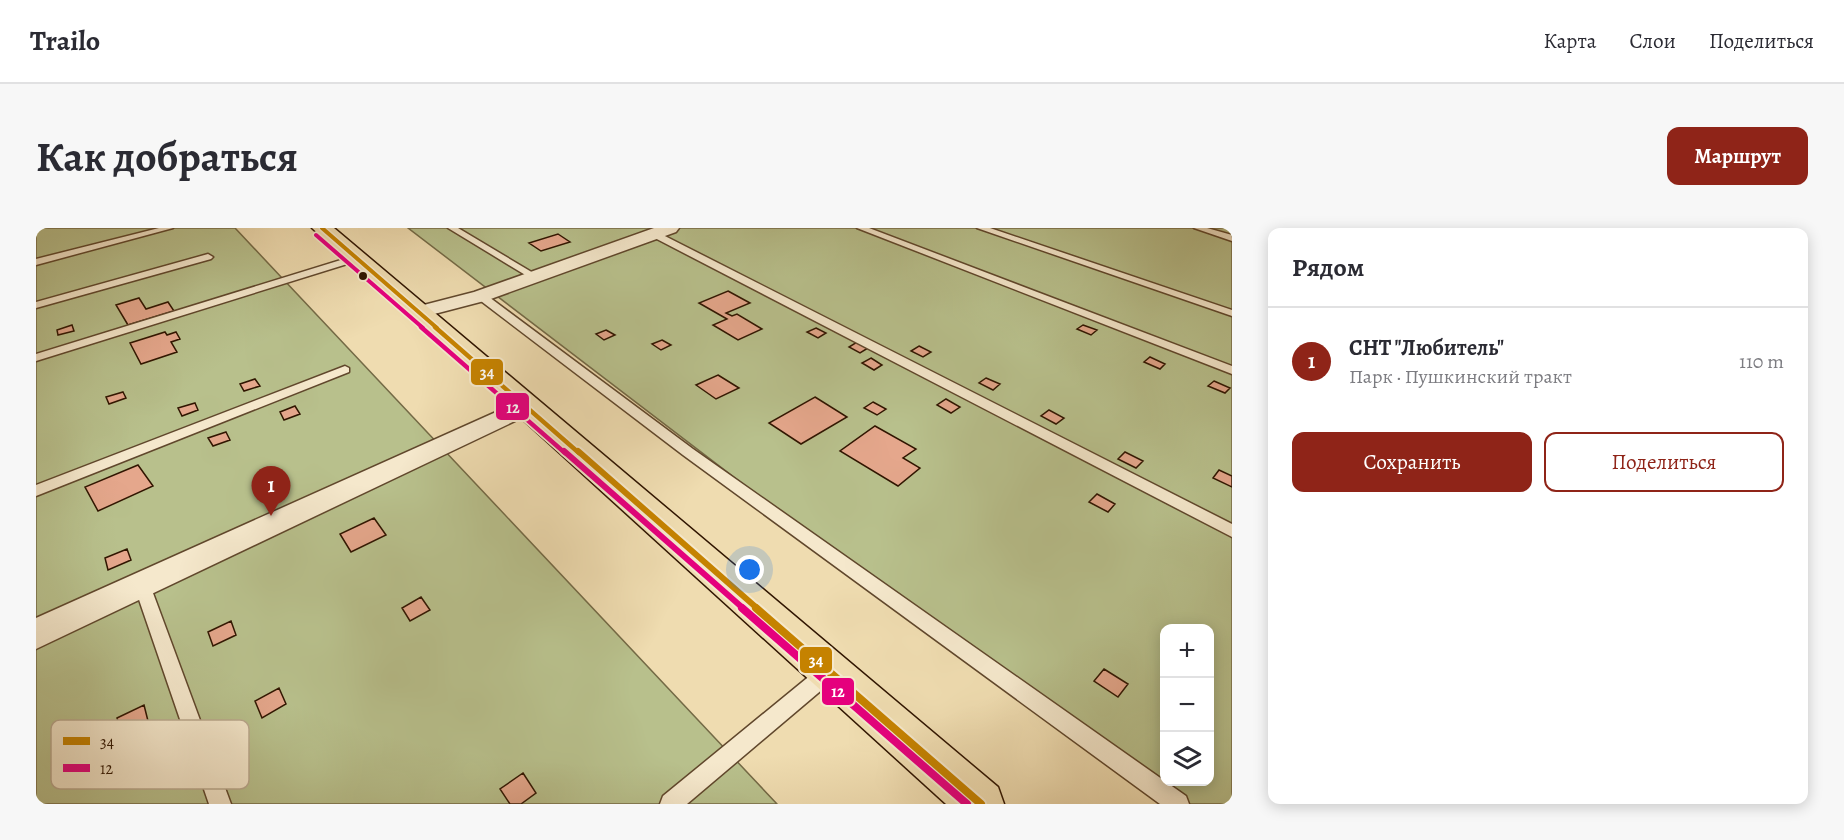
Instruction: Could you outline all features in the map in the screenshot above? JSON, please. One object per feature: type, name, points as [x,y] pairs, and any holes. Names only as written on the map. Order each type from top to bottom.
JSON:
[{"type":"main road","points":[[321,228],[981,804]]},
{"type":"street","points":[[418,312],[481,296],[662,231]]},
{"type":"street","points":[[36,634],[525,407]]},
{"type":"lane","points":[[36,262],[169,228]]},
{"type":"lane","points":[[452,228],[535,278]]},
{"type":"lane","points":[[861,228],[1232,370]]},
{"type":"lane","points":[[981,228],[1232,313]]},
{"type":"lane","points":[[1198,228],[1232,238]]},
{"type":"lane","points":[[662,231],[1232,531]]},
{"type":"lane","points":[[36,305],[208,257]]},
{"type":"lane","points":[[36,358],[357,258]]},
{"type":"lane","points":[[481,296],[688,452],[1178,804]]},
{"type":"lane","points":[[36,491],[345,370]]},
{"type":"lane","points":[[142,585],[190,720]]},
{"type":"lane","points":[[670,804],[830,671]]},
{"type":"lane","points":[[215,789],[220,804]]},
{"type":"green space","points":[[36,228],[235,228],[777,804],[36,804]]},
{"type":"green space","points":[[408,228],[1232,228],[1232,804],[1161,804]]},
{"type":"building","points":[[558,234],[570,242],[541,251],[529,243]]},
{"type":"building","points":[[728,291],[750,303],[726,313],[732,316],[737,314],[762,329],[738,340],[713,325],[727,319],[699,303]]},
{"type":"building","points":[[139,298],[146,309],[168,302],[174,311],[128,325],[116,305]]},
{"type":"building","points":[[72,325],[74,331],[58,335],[57,330]]},
{"type":"building","points":[[1083,325],[1097,330],[1091,335],[1077,329]]},
{"type":"building","points":[[816,328],[826,333],[818,338],[807,332]]},
{"type":"building","points":[[606,330],[615,335],[604,340],[596,334]]},
{"type":"building","points":[[165,332],[167,335],[176,332],[180,339],[171,342],[177,352],[141,364],[130,343]]},
{"type":"building","points":[[662,340],[671,345],[661,350],[652,344]]},
{"type":"building","points":[[857,342],[868,348],[860,353],[849,347]]},
{"type":"building","points":[[919,346],[931,352],[923,357],[911,351]]},
{"type":"building","points":[[1150,357],[1165,364],[1160,369],[1144,362]]},
{"type":"building","points":[[871,358],[882,365],[874,370],[862,363]]},
{"type":"building","points":[[718,375],[739,388],[716,399],[696,385]]},
{"type":"building","points":[[986,378],[1000,384],[993,390],[979,383]]},
{"type":"building","points":[[255,379],[260,386],[244,391],[240,384]]},
{"type":"building","points":[[1214,381],[1230,388],[1225,393],[1208,386]]},
{"type":"building","points":[[123,392],[126,398],[109,404],[106,397]]},
{"type":"building","points":[[815,397],[847,417],[801,444],[769,423]]},
{"type":"building","points":[[946,399],[960,407],[951,413],[937,405]]},
{"type":"building","points":[[873,402],[886,409],[877,415],[864,408]]},
{"type":"building","points":[[195,403],[198,410],[182,416],[178,408]]},
{"type":"building","points":[[295,406],[300,414],[284,420],[280,412]]},
{"type":"building","points":[[1049,410],[1064,418],[1056,424],[1041,416]]},
{"type":"building","points":[[875,426],[916,449],[903,458],[920,468],[898,486],[840,451]]},
{"type":"building","points":[[226,432],[230,440],[213,446],[208,438]]},
{"type":"building","points":[[1125,452],[1143,461],[1136,468],[1118,459]]},
{"type":"building","points":[[138,465],[153,486],[98,511],[85,487]]},
{"type":"building","points":[[1219,470],[1232,476],[1232,487],[1213,478]]},
{"type":"building","points":[[1097,494],[1115,504],[1108,512],[1089,502]]},
{"type":"building","points":[[374,518],[386,535],[351,552],[340,534]]},
{"type":"building","points":[[127,549],[131,560],[108,570],[105,558]]},
{"type":"building","points":[[421,597],[430,610],[410,621],[402,608]]},
{"type":"building","points":[[231,621],[236,635],[213,646],[208,632]]},
{"type":"building","points":[[1104,669],[1128,684],[1118,697],[1094,681]]},
{"type":"building","points":[[279,688],[286,704],[262,718],[255,701]]},
{"type":"building","points":[[144,705],[148,720],[118,720],[117,718]]},
{"type":"building","points":[[523,773],[536,793],[521,804],[510,804],[500,789]]},
{"type":"transit line","name":"34","points":[[322,228],[981,804]]},
{"type":"transit line","name":"12","points":[[316,235],[967,804]]},
{"type":"place","name":"СНТ \"Любитель\"","points":[[271,516]]}]
